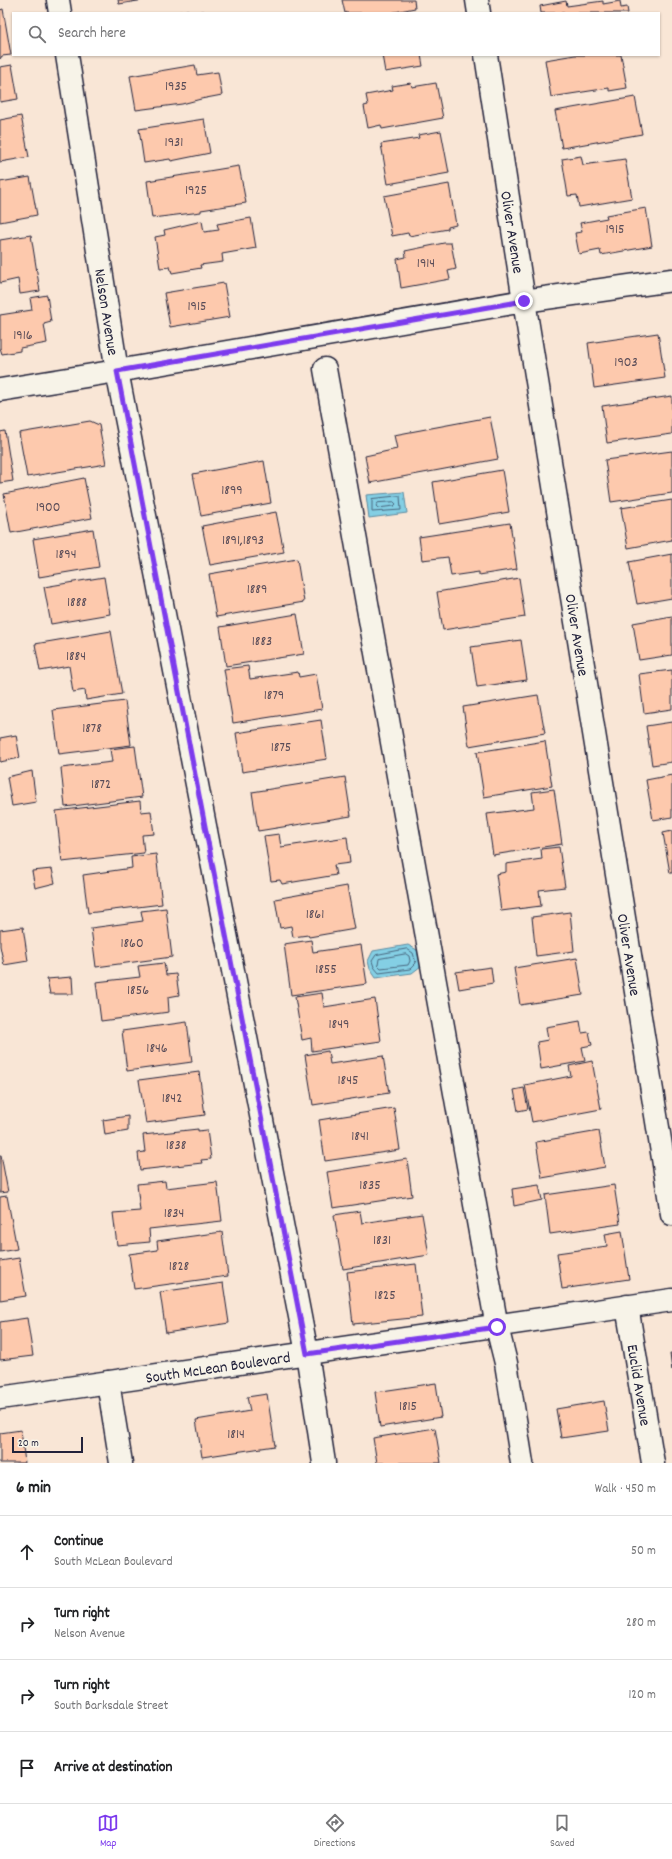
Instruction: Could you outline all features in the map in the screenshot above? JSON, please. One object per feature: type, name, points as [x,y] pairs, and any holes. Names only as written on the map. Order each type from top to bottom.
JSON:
[{"type":"street","points":[[58,0],[60,12]]},
{"type":"street","points":[[477,0],[479,12]]},
{"type":"street","name":"Nelson Avenue","points":[[66,56],[117,371],[307,1354],[324,1463]]},
{"type":"street","name":"Oliver Avenue","points":[[486,56],[524,301],[672,1214]]},
{"type":"street","points":[[0,390],[524,301],[672,280]]},
{"type":"street","points":[[325,369],[497,1327],[506,1364],[522,1463]]},
{"type":"street","name":"South McLean Boulevard","points":[[0,1398],[497,1327],[672,1300]]},
{"type":"street","name":"Euclid Avenue","points":[[627,1306],[653,1463]]},
{"type":"street","points":[[108,1382],[121,1463]]},
{"type":"water","points":[[404,492],[407,513],[369,518],[366,495]]},
{"type":"water","points":[[408,945],[417,950],[421,966],[412,973],[376,978],[370,969],[368,961],[373,951]]},
{"type":"building","points":[[118,0],[144,0],[119,4]]},
{"type":"building","points":[[342,0],[414,0],[415,8],[395,12],[345,12]]},
{"type":"building","points":[[566,1],[567,6],[603,1],[603,4],[620,1],[621,8],[627,7],[628,12],[541,12],[540,6]]},
{"type":"building","points":[[3,9],[11,55],[2,56],[0,59],[0,10]]},
{"type":"building","points":[[188,10],[189,12],[177,12]]},
{"type":"building","points":[[382,56],[421,56],[423,66],[385,72]]},
{"type":"building","points":[[569,56],[621,56],[627,88],[609,91],[609,88],[551,97],[545,60]]},
{"type":"building","points":[[12,65],[18,99],[0,102],[0,67]]},
{"type":"building","points":[[195,65],[197,75],[218,72],[222,95],[182,104],[136,110],[130,76]]},
{"type":"building","points":[[411,83],[412,87],[436,83],[443,118],[382,129],[381,125],[368,128],[364,106],[368,105],[366,95],[393,90],[392,86]]},
{"type":"building","points":[[635,97],[642,134],[562,148],[555,111]]},
{"type":"building","points":[[21,116],[29,157],[0,162],[0,120]]},
{"type":"building","points":[[204,119],[210,153],[171,161],[170,159],[144,163],[139,129]]},
{"type":"building","points":[[441,131],[449,173],[388,184],[381,144],[419,138],[418,135]]},
{"type":"building","points":[[581,156],[583,165],[625,159],[632,198],[579,207],[577,195],[568,196],[562,159]]},
{"type":"building","points":[[239,166],[246,203],[201,210],[201,212],[152,218],[147,181]]},
{"type":"building","points":[[30,177],[37,215],[0,222],[0,182]]},
{"type":"building","points":[[449,184],[456,225],[448,227],[448,229],[409,236],[408,233],[392,236],[384,196]]},
{"type":"building","points":[[646,208],[652,246],[601,255],[600,250],[579,254],[575,233],[582,232],[580,223],[607,218],[606,215]]},
{"type":"building","points":[[251,218],[256,248],[222,254],[223,262],[200,265],[201,268],[172,273],[170,267],[160,268],[155,237],[165,235],[164,230],[202,221],[204,232],[219,230],[217,224]]},
{"type":"building","points":[[31,235],[40,291],[20,294],[18,279],[0,283],[0,240]]},
{"type":"building","points":[[451,243],[456,269],[448,271],[450,279],[401,288],[397,259],[406,257],[405,251]]},
{"type":"building","points":[[224,283],[230,317],[170,327],[164,293]]},
{"type":"building","points":[[47,295],[51,322],[44,324],[47,343],[20,348],[20,351],[2,354],[0,348],[0,315],[32,310],[30,298]]},
{"type":"building","points":[[658,333],[665,378],[594,388],[588,343]]},
{"type":"building","points":[[672,396],[672,434],[607,443],[602,406]]},
{"type":"building","points":[[490,417],[498,459],[370,483],[365,456],[397,449],[394,435]]},
{"type":"building","points":[[90,421],[99,425],[106,464],[27,477],[19,433]]},
{"type":"building","points":[[5,431],[13,481],[0,483],[0,432]]},
{"type":"building","points":[[672,451],[672,493],[611,502],[605,460]]},
{"type":"building","points":[[264,461],[271,503],[201,516],[193,474]]},
{"type":"building","points":[[502,470],[509,512],[439,524],[433,482]]},
{"type":"building","points":[[84,478],[92,518],[11,533],[4,494]]},
{"type":"building","points":[[672,500],[672,540],[628,548],[621,508]]},
{"type":"building","points":[[276,512],[284,552],[210,565],[202,526]]},
{"type":"building","points":[[510,523],[517,569],[479,575],[479,572],[451,576],[448,557],[422,560],[419,537]]},
{"type":"building","points":[[93,529],[99,567],[39,577],[33,539]]},
{"type":"building","points":[[672,554],[672,598],[637,604],[629,562]]},
{"type":"building","points":[[297,559],[304,602],[216,617],[209,574]]},
{"type":"building","points":[[104,577],[110,614],[51,624],[44,587]]},
{"type":"building","points":[[519,578],[525,617],[443,630],[437,592]]},
{"type":"building","points":[[297,614],[304,654],[226,666],[220,627]]},
{"type":"building","points":[[672,616],[672,655],[639,660],[633,623]]},
{"type":"building","points":[[111,631],[122,694],[86,700],[85,690],[73,692],[69,666],[40,671],[35,644]]},
{"type":"building","points":[[521,640],[527,680],[477,687],[471,647]]},
{"type":"building","points":[[248,666],[250,679],[298,672],[299,677],[316,674],[322,709],[233,723],[224,669]]},
{"type":"building","points":[[672,670],[672,709],[644,713],[639,674]]},
{"type":"building","points":[[538,695],[545,733],[469,746],[463,707]]},
{"type":"building","points":[[125,701],[131,745],[59,754],[53,710]]},
{"type":"building","points":[[321,720],[327,759],[242,772],[236,733]]},
{"type":"building","points":[[672,722],[672,762],[652,765],[646,726]]},
{"type":"building","points":[[16,735],[20,758],[0,762],[0,738]]},
{"type":"building","points":[[545,741],[552,786],[484,797],[477,752]]},
{"type":"building","points":[[135,746],[142,797],[65,807],[61,768],[112,762],[110,749]]},
{"type":"building","points":[[32,771],[36,802],[12,806],[7,777]]},
{"type":"building","points":[[672,775],[672,817],[653,820],[646,780]]},
{"type":"building","points":[[345,777],[351,816],[258,831],[252,792]]},
{"type":"building","points":[[554,789],[562,844],[493,855],[487,814],[534,808],[532,792]]},
{"type":"building","points":[[140,801],[141,812],[151,811],[154,834],[142,835],[144,853],[62,862],[56,811]]},
{"type":"building","points":[[672,831],[672,873],[670,873],[663,833]]},
{"type":"building","points":[[279,834],[281,847],[347,837],[350,863],[334,865],[336,875],[282,884],[280,880],[271,881],[264,836]]},
{"type":"building","points":[[559,847],[565,887],[539,890],[541,906],[501,911],[496,874],[506,872],[506,864],[542,859],[541,849]]},
{"type":"building","points":[[156,854],[162,904],[88,913],[83,875],[132,868],[131,857]]},
{"type":"building","points":[[52,869],[55,883],[35,888],[32,871]]},
{"type":"building","points":[[347,886],[355,929],[309,937],[308,935],[293,937],[291,926],[280,928],[275,899]]},
{"type":"building","points":[[166,908],[172,957],[96,967],[91,928],[143,921],[141,911]]},
{"type":"building","points":[[570,912],[574,951],[536,956],[532,917]]},
{"type":"building","points":[[23,927],[28,961],[4,965],[0,946],[0,930]]},
{"type":"building","points":[[311,940],[313,952],[361,945],[367,984],[291,995],[284,944]]},
{"type":"building","points":[[577,958],[583,995],[520,1005],[514,968]]},
{"type":"building","points":[[164,963],[166,975],[176,974],[179,995],[168,997],[169,1012],[101,1021],[96,982],[140,977],[138,966]]},
{"type":"building","points":[[491,967],[493,983],[459,989],[456,972]]},
{"type":"building","points":[[72,977],[73,994],[50,994],[47,979]]},
{"type":"building","points":[[322,993],[324,1007],[375,999],[381,1041],[312,1051],[311,1038],[302,1040],[295,997]]},
{"type":"building","points":[[580,1021],[582,1033],[589,1032],[592,1045],[582,1047],[585,1061],[541,1069],[537,1042],[548,1040],[546,1027]]},
{"type":"building","points":[[187,1022],[192,1062],[127,1071],[122,1031]]},
{"type":"building","points":[[328,1051],[330,1064],[383,1056],[389,1093],[313,1105],[305,1055]]},
{"type":"building","points":[[592,1061],[601,1109],[532,1122],[525,1085],[571,1076],[569,1066]]},
{"type":"building","points":[[199,1072],[205,1115],[146,1123],[139,1080]]},
{"type":"building","points":[[524,1088],[528,1109],[518,1111],[514,1090]]},
{"type":"building","points":[[394,1108],[400,1150],[325,1161],[319,1120]]},
{"type":"building","points":[[128,1116],[128,1131],[105,1135],[103,1120]]},
{"type":"building","points":[[198,1129],[198,1131],[207,1130],[211,1159],[201,1160],[202,1163],[140,1170],[138,1153],[145,1152],[143,1135]]},
{"type":"building","points":[[599,1131],[605,1167],[542,1178],[536,1142]]},
{"type":"building","points":[[0,1155],[8,1192],[0,1193]]},
{"type":"building","points":[[407,1159],[412,1196],[333,1208],[327,1172]]},
{"type":"building","points":[[165,1181],[166,1188],[217,1182],[222,1221],[149,1229],[150,1242],[117,1245],[113,1213],[140,1211],[137,1184]]},
{"type":"building","points":[[539,1185],[542,1200],[514,1206],[512,1189]]},
{"type":"building","points":[[614,1185],[620,1224],[550,1234],[545,1195]]},
{"type":"building","points":[[7,1196],[17,1249],[0,1252],[0,1197]]},
{"type":"building","points":[[360,1211],[362,1223],[422,1214],[429,1255],[343,1269],[334,1215]]},
{"type":"building","points":[[622,1231],[629,1279],[562,1289],[557,1253],[607,1246],[605,1234]]},
{"type":"building","points":[[222,1232],[228,1276],[134,1289],[129,1254],[158,1250],[157,1241]]},
{"type":"building","points":[[19,1258],[26,1296],[0,1300],[0,1261]]},
{"type":"building","points":[[416,1264],[422,1317],[353,1324],[347,1272]]},
{"type":"building","points":[[223,1283],[229,1323],[166,1333],[160,1292]]},
{"type":"building","points":[[27,1318],[33,1356],[0,1360],[0,1322]]},
{"type":"building","points":[[670,1354],[672,1354],[672,1370]]},
{"type":"building","points":[[436,1383],[441,1417],[380,1427],[375,1392]]},
{"type":"building","points":[[267,1394],[275,1446],[202,1457],[196,1420],[250,1411],[247,1397]]},
{"type":"building","points":[[604,1401],[609,1431],[561,1438],[556,1409]]},
{"type":"building","points":[[435,1428],[441,1463],[377,1463],[373,1438]]},
{"type":"building","points":[[21,1430],[25,1463],[0,1463],[0,1433]]},
{"type":"route","points":[[497,1327],[307,1354],[117,371],[524,301]]}]
